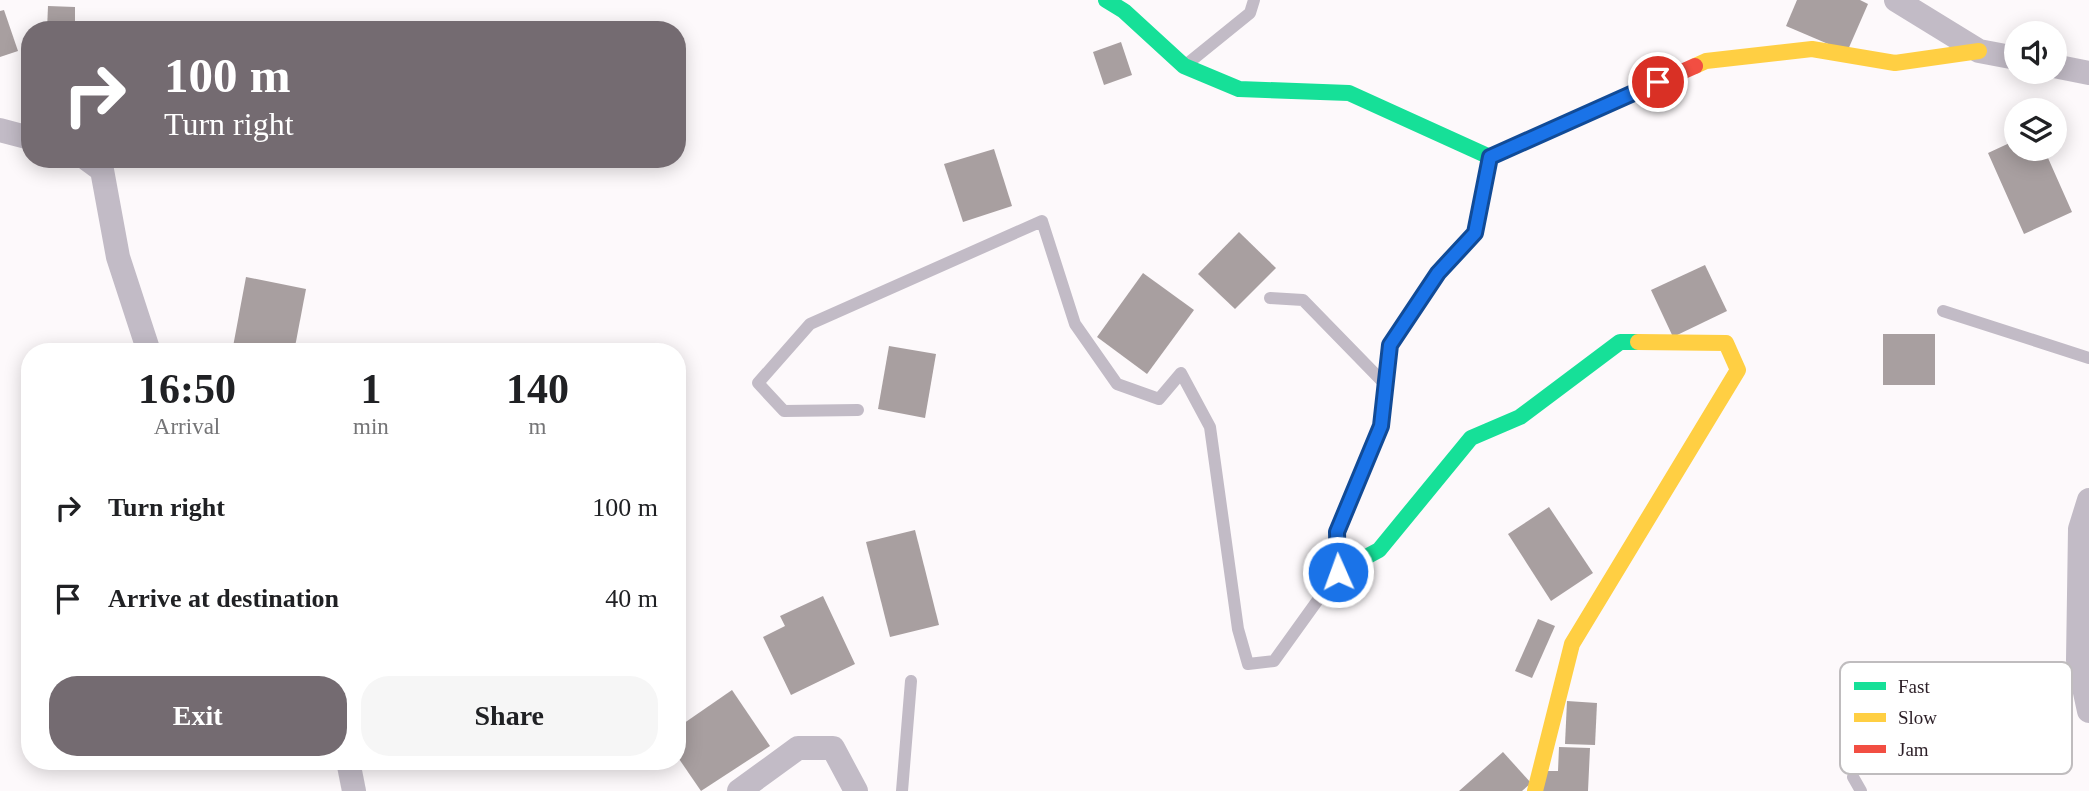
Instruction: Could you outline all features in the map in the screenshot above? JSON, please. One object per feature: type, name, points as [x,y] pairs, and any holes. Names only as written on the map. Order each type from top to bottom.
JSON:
[{"type":"street","points":[[1106,0],[1124,11],[1184,66],[1239,89],[1349,93],[1490,157],[1706,61],[1812,49],[1895,64],[1979,51],[2004,56]]},
{"type":"street","points":[[1896,0],[1979,51]]},
{"type":"street","points":[[2067,69],[2089,73]]},
{"type":"street","points":[[0,130],[21,136]]},
{"type":"street","points":[[1490,157],[1475,233],[1438,273],[1390,345],[1381,426],[1337,532],[1338,572],[1379,550],[1471,438],[1520,417],[1620,342],[1726,343],[1738,370],[1572,644],[1535,791]]},
{"type":"street","points":[[99,168],[102,170],[118,257],[146,343]]},
{"type":"street","points":[[2088,505],[2080,528],[2078,660],[2089,711]]},
{"type":"street","points":[[739,791],[798,748],[833,748],[856,791]]},
{"type":"street","points":[[350,770],[354,791]]},
{"type":"lane","points":[[1184,66],[1250,13],[1254,0]]},
{"type":"lane","points":[[858,410],[784,411],[758,383],[810,324],[1042,221],[1075,324],[1117,384],[1159,399],[1181,373],[1210,427],[1238,629],[1248,664],[1274,661],[1338,572]]},
{"type":"lane","points":[[1270,298],[1303,300],[1386,386]]},
{"type":"lane","points":[[1943,311],[2089,358]]},
{"type":"lane","points":[[902,791],[911,681]]},
{"type":"lane","points":[[1853,778],[1861,791]]},
{"type":"building","points":[[1797,0],[1860,0],[1868,4],[1847,52],[1786,26]]},
{"type":"building","points":[[48,6],[75,7],[75,21],[47,21]]},
{"type":"building","points":[[4,10],[18,51],[0,57],[0,11]]},
{"type":"building","points":[[1121,42],[1132,75],[1104,85],[1093,52]]},
{"type":"building","points":[[2004,146],[2004,161],[2049,161],[2072,212],[2024,234],[1988,153]]},
{"type":"building","points":[[994,149],[1012,206],[963,222],[944,164]]},
{"type":"building","points":[[1239,232],[1276,268],[1235,309],[1198,274]]},
{"type":"building","points":[[1705,265],[1727,311],[1673,337],[1651,290]]},
{"type":"building","points":[[1143,273],[1194,310],[1147,374],[1097,337]]},
{"type":"building","points":[[246,277],[306,289],[296,343],[234,343]]},
{"type":"building","points":[[1883,334],[1935,334],[1935,385],[1883,385]]},
{"type":"building","points":[[889,346],[936,354],[925,418],[878,409]]},
{"type":"building","points":[[1549,507],[1593,573],[1551,601],[1508,534]]},
{"type":"building","points":[[915,530],[939,625],[890,637],[866,542]]},
{"type":"building","points":[[823,596],[855,664],[791,695],[763,637],[785,626],[780,616]]},
{"type":"building","points":[[1538,619],[1555,626],[1532,678],[1515,671]]},
{"type":"building","points":[[732,690],[770,746],[701,791],[686,769],[686,722]]},
{"type":"building","points":[[1567,701],[1597,703],[1595,745],[1565,744]]},
{"type":"building","points":[[1559,747],[1590,748],[1588,791],[1542,791],[1542,771],[1558,771]]},
{"type":"building","points":[[1503,752],[1531,783],[1522,791],[1459,791]]},
{"type":"traffic: fast","points":[[1106,0],[1124,11],[1184,66],[1239,89],[1349,93],[1490,157]]},
{"type":"traffic: fast","points":[[1386,382],[1381,426],[1337,532],[1338,572],[1379,550],[1471,438],[1520,417],[1620,342],[1638,342]]},
{"type":"traffic: slow","points":[[1695,66],[1706,61],[1812,49],[1895,63],[1979,51]]},
{"type":"traffic: slow","points":[[1535,791],[1572,644],[1738,370],[1726,343],[1638,342]]},
{"type":"traffic: jam","points":[[1386,382],[1390,345],[1438,273],[1475,233],[1490,157],[1695,66]]},
{"type":"route","points":[[1338,572],[1337,532],[1381,426],[1390,345],[1438,273],[1475,233],[1490,157],[1658,82]]}]
